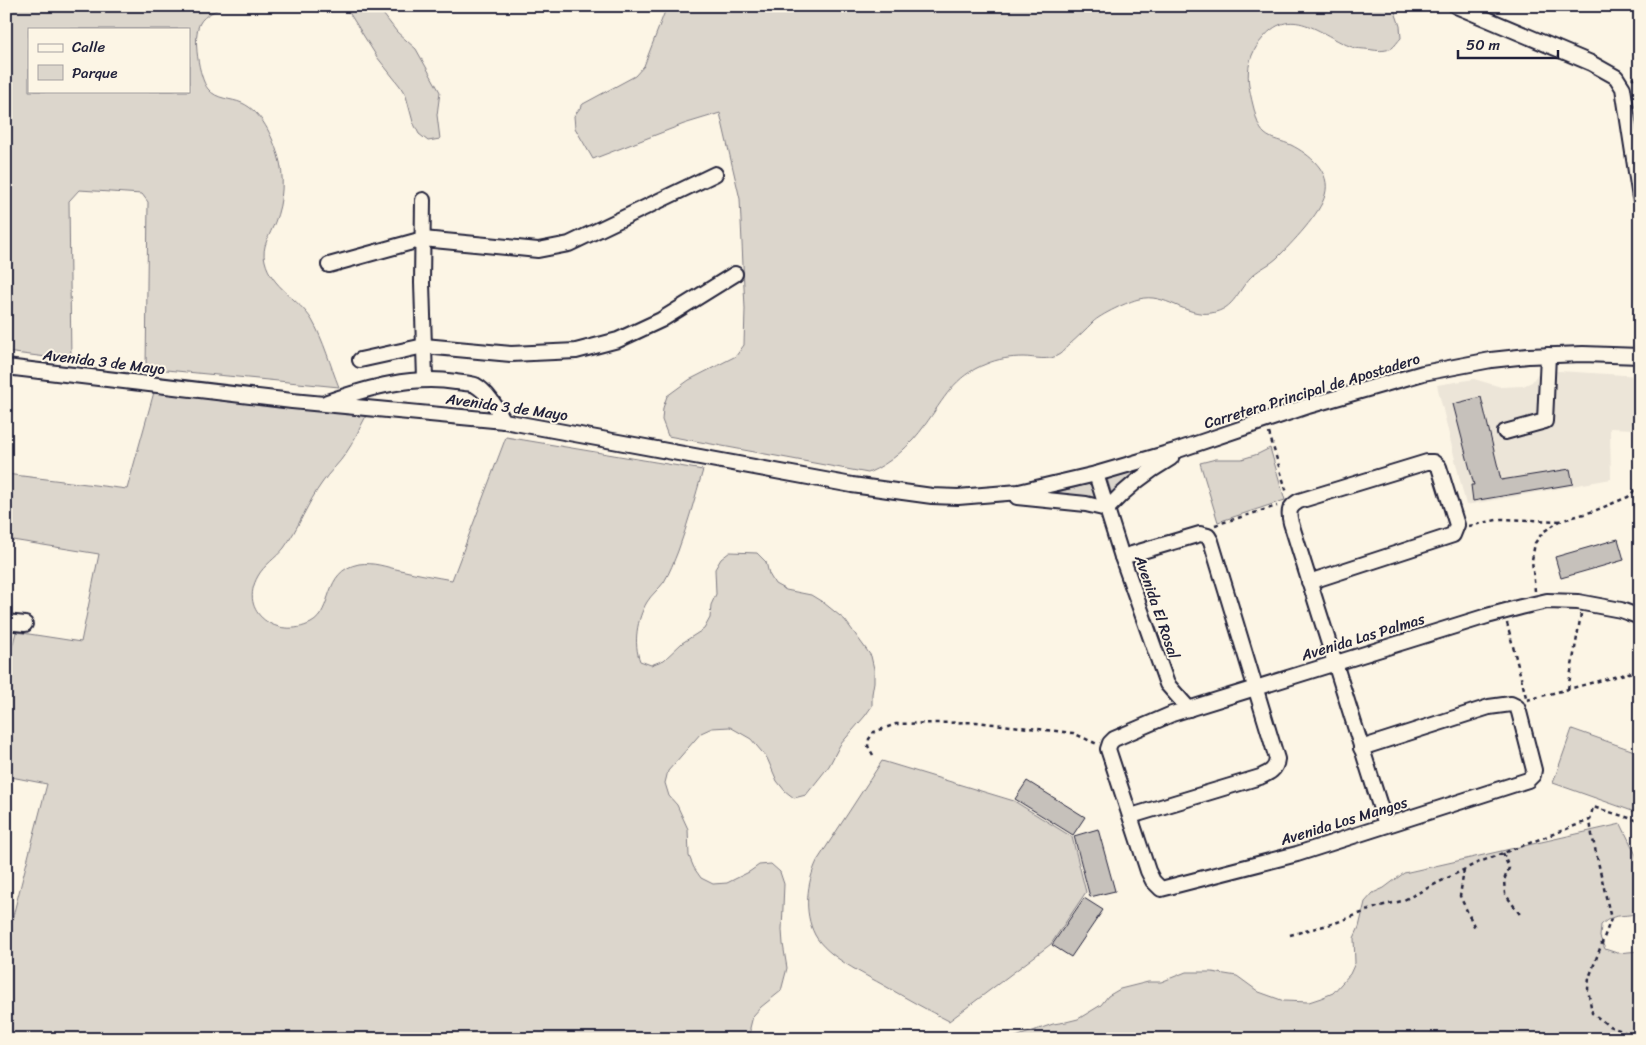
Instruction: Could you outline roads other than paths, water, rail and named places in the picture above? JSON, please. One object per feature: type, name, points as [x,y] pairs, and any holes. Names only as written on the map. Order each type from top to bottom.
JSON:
[{"type":"street","points":[[1456,6],[1591,63],[1616,76],[1623,88],[1640,198]]},
{"type":"street","points":[[329,265],[423,239],[538,250],[569,244],[715,174]]},
{"type":"street","points":[[423,200],[422,283],[425,379]]},
{"type":"street","points":[[360,360],[424,346],[511,354],[576,351],[618,340],[661,320],[735,274]]},
{"type":"street","name":"Carretera Principal de Apostadero","points":[[999,495],[1096,474],[1192,445],[1308,406],[1422,373],[1491,360],[1584,354],[1640,356]]},
{"type":"street","points":[[1505,432],[1546,421],[1548,356]]},
{"type":"street","name":"Avenida 3 de Mayo","points":[[6,367],[321,404],[504,421],[861,486],[958,498],[999,495]]},
{"type":"street","points":[[321,404],[361,390],[425,379],[474,385],[485,394],[504,421]]},
{"type":"street","points":[[999,495],[1086,504],[1106,509],[1139,478],[1192,445]]},
{"type":"street","points":[[1309,582],[1453,535],[1457,525],[1439,467],[1433,462],[1427,462],[1308,498],[1291,506],[1289,512],[1309,582],[1386,825]]},
{"type":"street","name":"Avenida El Rosal","points":[[1096,474],[1122,557],[1167,684],[1189,709]]},
{"type":"street","points":[[1122,557],[1200,534],[1208,536],[1277,759],[1276,766],[1270,772],[1260,777],[1130,816]]},
{"type":"street","name":"Avenida Las Palmas","points":[[1130,816],[1108,749],[1110,743],[1114,739],[1172,714],[1504,611],[1547,601],[1582,603],[1621,610],[1640,617]]},
{"type":"street","points":[[6,622],[25,624]]},
{"type":"street","name":"Avenida Los Mangos","points":[[1130,816],[1148,871],[1153,882],[1161,889],[1297,854],[1528,780],[1533,775],[1534,770],[1519,712],[1517,707],[1512,704],[1489,707],[1361,748]]}]
